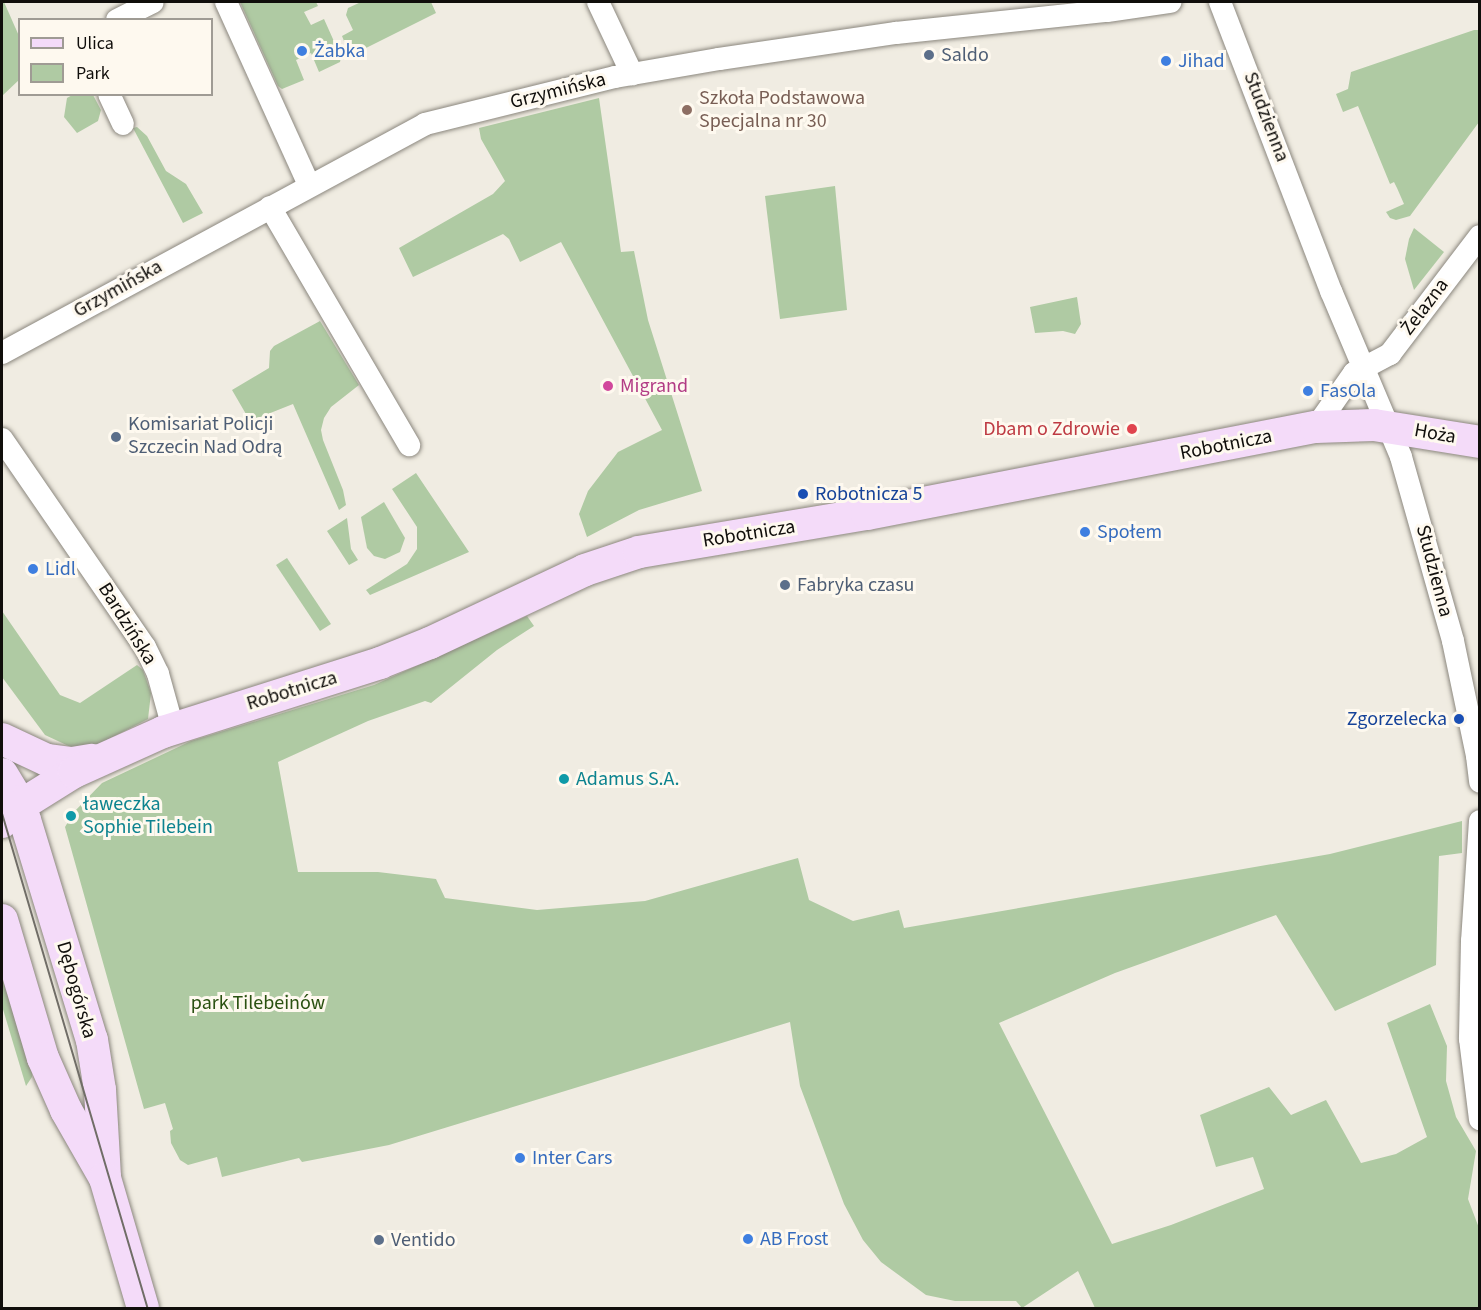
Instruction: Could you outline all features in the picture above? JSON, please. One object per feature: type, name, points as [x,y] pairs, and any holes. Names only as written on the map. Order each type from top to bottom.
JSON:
[{"type":"street","points":[[121,18],[153,2]]},
{"type":"street","points":[[226,2],[309,185]]},
{"type":"street","points":[[598,2],[632,74]]},
{"type":"street","name":"Grzymińska","points":[[2,353],[425,124],[632,74],[896,33],[1107,11],[1170,2]]},
{"type":"street","name":"Studzienna","points":[[1220,2],[1362,367],[1390,427],[1405,469],[1440,588],[1469,714],[1479,782]]},
{"type":"street","points":[[110,96],[123,124]]},
{"type":"street","points":[[270,207],[409,445]]},
{"type":"street","name":"Żelazna","points":[[1362,367],[1390,354],[1479,236]]},
{"type":"street","points":[[1316,427],[1334,398],[1362,367]]},
{"type":"street","name":"Robotnicza","points":[[12,809],[74,772],[172,728],[380,663],[430,643],[585,570],[639,552],[867,514],[1316,427],[1346,424],[1390,427]]},
{"type":"street","name":"Hoża","points":[[1390,427],[1479,442]]},
{"type":"street","name":"Bardzińska","points":[[2,439],[146,647],[158,674],[172,728]]},
{"type":"street","name":"Robotnicza","points":[[2,740],[34,756],[72,763],[93,760],[135,744]]},
{"type":"street","name":"Robotnicza","points":[[12,809],[43,806],[57,798],[90,771],[135,744]]},
{"type":"street","name":"Dębogórska","points":[[2,774],[12,809],[39,864],[92,1040],[100,1090],[105,1178],[143,1308]]},
{"type":"street","name":"Robotnicza","points":[[39,864],[37,848],[39,829],[57,798]]},
{"type":"street","points":[[1479,821],[1472,940],[1470,1039],[1479,1119]]},
{"type":"street","name":"Dębogórska","points":[[2,920],[43,1058],[66,1110],[105,1178]]},
{"type":"green space","points":[[2,2],[4,2],[18,34],[18,81],[2,96]]},
{"type":"green space","points":[[240,2],[316,2],[318,6],[304,12],[311,25],[324,19],[341,57],[340,62],[319,72],[311,53],[296,60],[304,80],[282,89],[278,86]]},
{"type":"green space","points":[[361,2],[431,2],[436,13],[350,56],[342,36],[353,30],[346,15],[348,8]]},
{"type":"green space","points":[[1479,30],[1479,122],[1410,216],[1396,220],[1390,218],[1386,212],[1404,204],[1394,182],[1390,184],[1358,106],[1343,112],[1336,94],[1348,89],[1351,72]]},
{"type":"green space","points":[[94,96],[101,110],[98,121],[77,133],[64,117],[67,98]]},
{"type":"green space","points":[[599,98],[621,252],[634,251],[648,320],[702,491],[639,510],[587,537],[579,514],[588,491],[618,452],[662,430],[561,242],[520,262],[509,239],[503,234],[413,277],[399,248],[493,194],[505,181],[481,139],[479,128]]},
{"type":"green space","points":[[137,127],[147,136],[166,171],[186,184],[203,213],[183,223],[133,128]]},
{"type":"green space","points":[[835,186],[847,310],[780,319],[765,196]]},
{"type":"green space","points":[[1414,228],[1444,252],[1414,290],[1405,259]]},
{"type":"green space","points":[[1077,297],[1081,324],[1075,334],[1063,331],[1035,333],[1030,307]]},
{"type":"green space","points":[[320,321],[359,385],[331,407],[324,418],[321,430],[343,490],[346,505],[339,510],[293,404],[250,421],[232,390],[269,368],[270,351],[274,346]]},
{"type":"green space","points":[[416,473],[469,552],[370,595],[366,590],[407,564],[417,549],[417,527],[392,489]]},
{"type":"green space","points":[[384,502],[405,538],[400,552],[385,559],[374,556],[367,548],[361,517]]},
{"type":"green space","points":[[347,518],[351,549],[358,560],[349,565],[327,531]]},
{"type":"green space","points":[[287,558],[331,624],[320,631],[276,565]]},
{"type":"green space","points":[[2,611],[60,695],[80,703],[137,665],[143,670],[151,693],[148,719],[97,745],[75,749],[45,735],[2,677]]},
{"type":"green space","name":"park Tilebeinów","points":[[527,616],[534,626],[497,650],[431,703],[425,701],[368,721],[278,762],[298,872],[378,872],[436,879],[445,898],[537,910],[645,901],[798,858],[809,900],[853,921],[899,910],[904,928],[1330,854],[1462,821],[1462,853],[1439,856],[1436,965],[1335,1011],[1276,915],[1115,973],[999,1023],[1112,1244],[1171,1225],[1264,1189],[1253,1157],[1216,1167],[1200,1115],[1269,1087],[1291,1115],[1326,1100],[1361,1163],[1396,1154],[1427,1137],[1387,1023],[1430,1004],[1447,1046],[1446,1081],[1456,1117],[1476,1151],[1468,1199],[1479,1228],[1479,1308],[1095,1308],[1078,1271],[1022,1308],[1016,1301],[955,1301],[926,1295],[881,1262],[863,1240],[844,1204],[800,1086],[790,1022],[389,1145],[302,1162],[299,1158],[222,1177],[217,1157],[188,1165],[180,1160],[171,1143],[170,1131],[173,1129],[165,1103],[144,1109],[65,827],[74,812],[102,783],[191,741],[374,685]]},
{"type":"green space","points":[[2,956],[32,1062],[32,1077],[26,1086],[2,1006]]},
{"type":"tram line","points":[[2,812],[148,1308]]},
{"type":"place","name":"Żabka","points":[[302,51]]},
{"type":"place","name":"Saldo","points":[[929,55]]},
{"type":"place","name":"Jihad","points":[[1166,61]]},
{"type":"place","name":"Szkoła Podstawowa Specjalna nr 30","points":[[687,110]]},
{"type":"place","name":"Migrand","points":[[608,386]]},
{"type":"place","name":"FasOla","points":[[1308,391]]},
{"type":"place","name":"Dbam o Zdrowie","points":[[1132,429]]},
{"type":"place","name":"Komisariat Policji Szczecin Nad Odrą","points":[[116,437]]},
{"type":"place","name":"Robotnicza 5","points":[[803,494]]},
{"type":"place","name":"Społem","points":[[1085,532]]},
{"type":"place","name":"Lidl","points":[[33,569]]},
{"type":"place","name":"Fabryka czasu","points":[[785,585]]},
{"type":"place","name":"Zgorzelecka","points":[[1459,719]]},
{"type":"place","name":"Adamus S.A.","points":[[564,779]]},
{"type":"place","name":"ławeczka Sophie Tilebein","points":[[71,816]]},
{"type":"place","name":"Inter Cars","points":[[520,1158]]},
{"type":"place","name":"AB Frost","points":[[748,1239]]},
{"type":"place","name":"Ventido","points":[[379,1240]]}]
